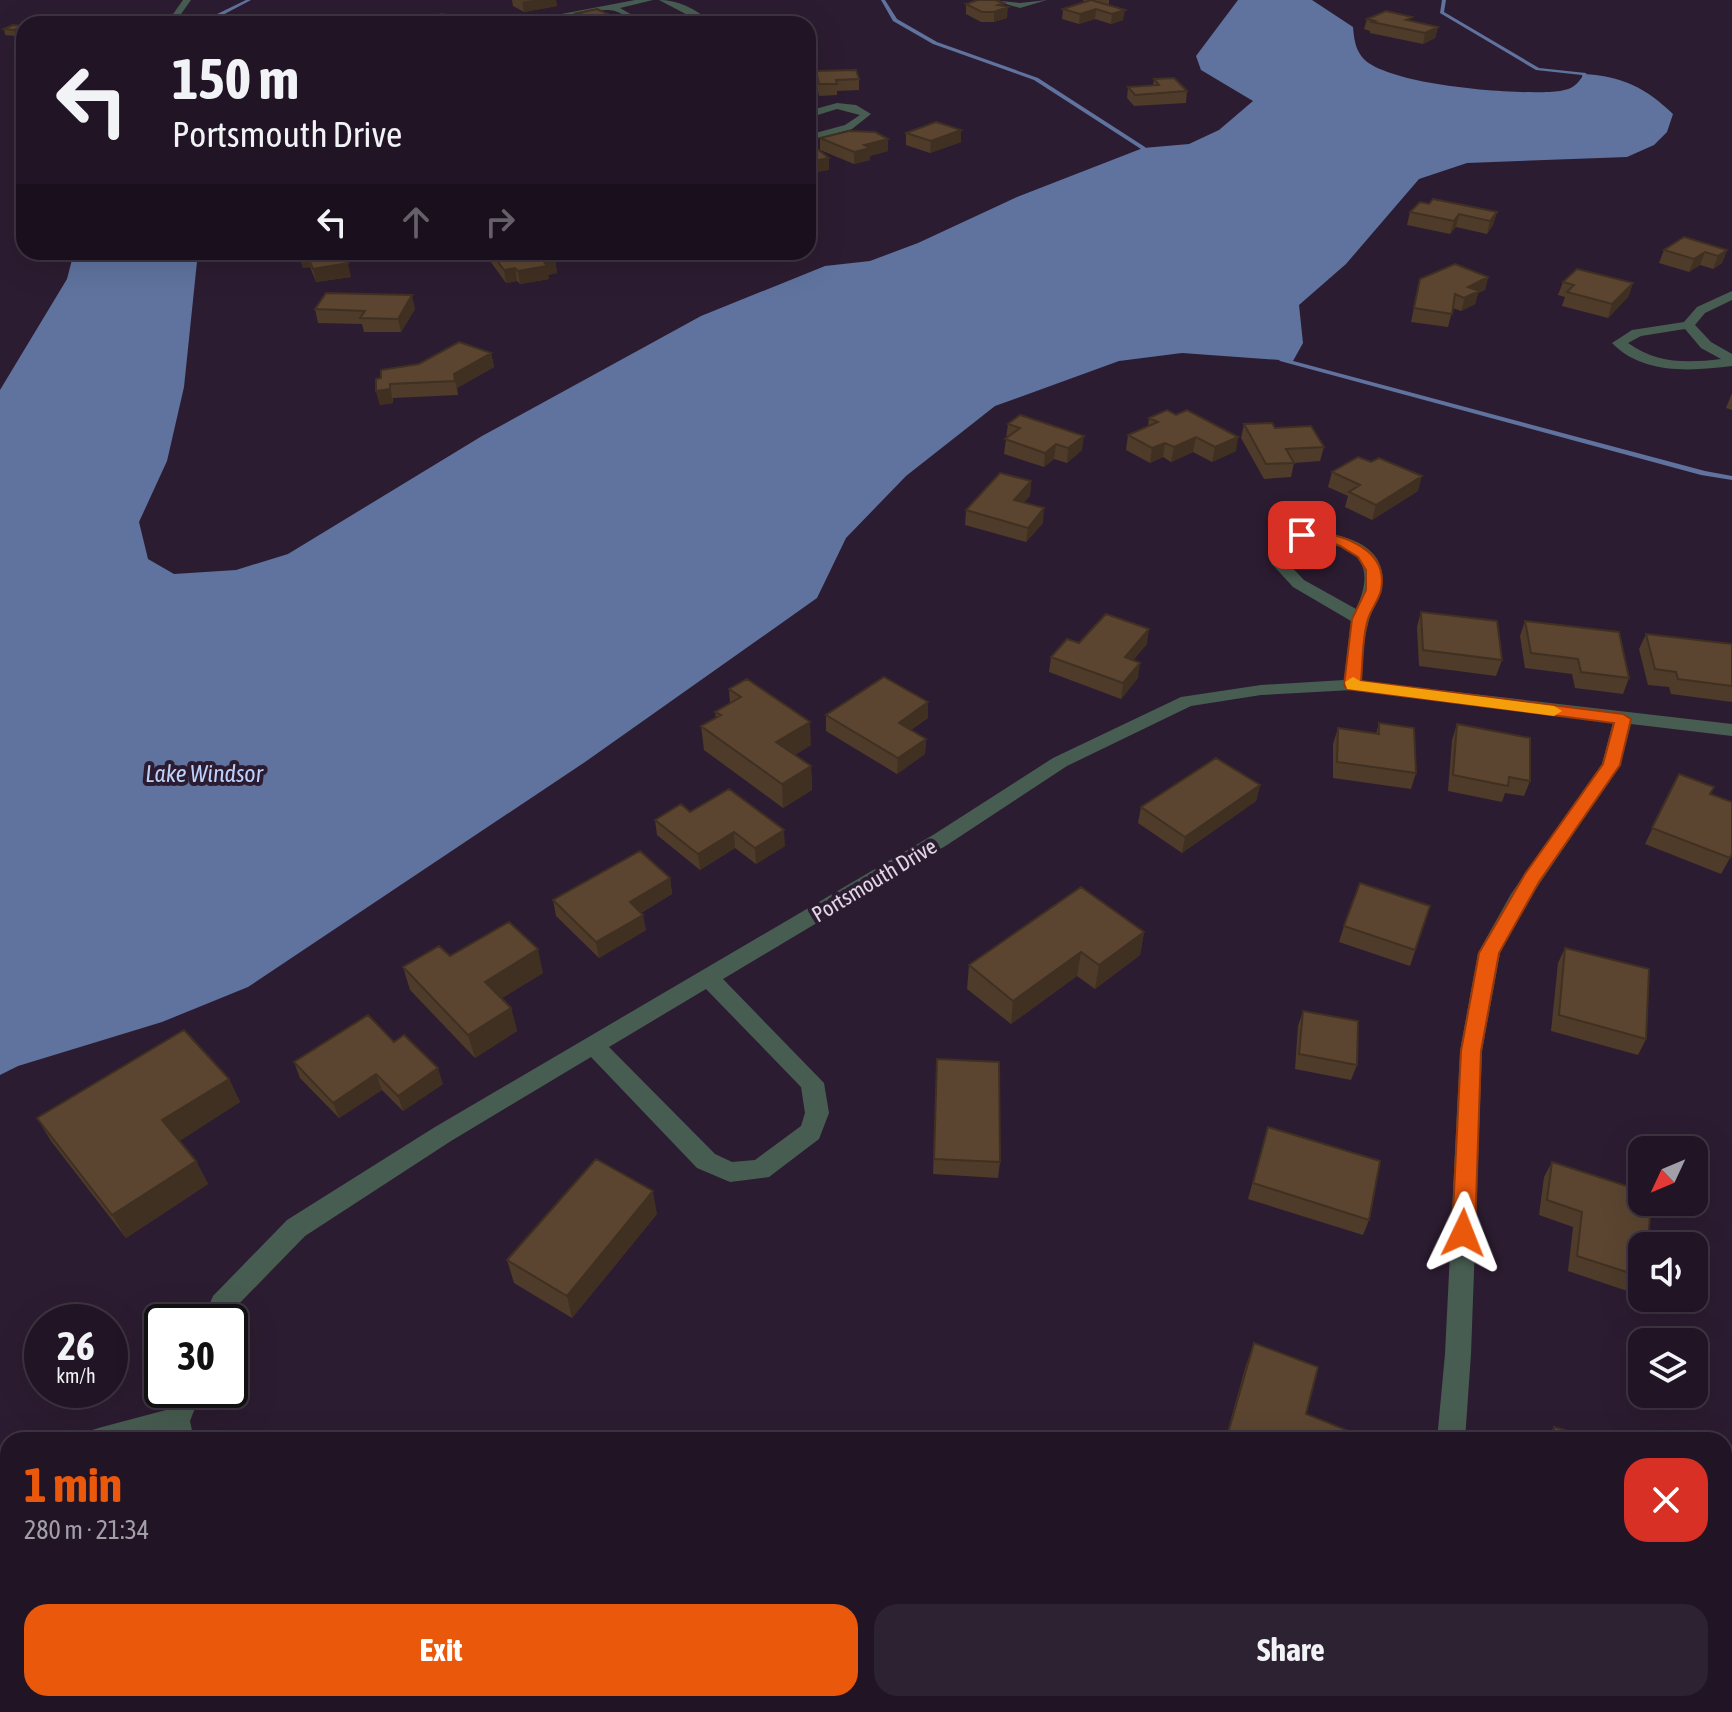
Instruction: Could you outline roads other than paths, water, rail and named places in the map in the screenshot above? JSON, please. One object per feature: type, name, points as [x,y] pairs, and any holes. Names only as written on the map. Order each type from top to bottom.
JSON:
[{"type":"street","points":[[560,16],[649,0]]},
{"type":"street","points":[[663,0],[699,16]]},
{"type":"street","points":[[996,0],[1017,5],[1043,0]]},
{"type":"street","points":[[613,7],[629,16]]},
{"type":"street","points":[[816,113],[838,106],[851,106],[866,114],[862,120],[851,125],[816,132]]},
{"type":"street","points":[[1732,295],[1701,310],[1688,325],[1637,333],[1619,343],[1630,352],[1665,366],[1685,368],[1732,361]]},
{"type":"street","points":[[1688,325],[1706,345],[1732,361]]},
{"type":"street","points":[[1352,685],[1360,619],[1373,590],[1373,570],[1363,554],[1326,536],[1302,535],[1287,542],[1280,553],[1280,565],[1291,578],[1360,619]]},
{"type":"street","name":"Portsmouth Drive","points":[[222,1304],[296,1228],[443,1134],[940,840],[1060,762],[1187,701],[1261,690],[1352,685],[1732,730]]},
{"type":"street","points":[[1452,1432],[1471,1051],[1489,953],[1518,899],[1611,765],[1623,719]]},
{"type":"street","points":[[594,1046],[706,1161],[730,1172],[760,1170],[811,1132],[817,1113],[812,1083],[709,978]]},
{"type":"street","points":[[178,1430],[184,1408]]},
{"type":"water","name":"Lake Windsor","points":[[1238,0],[1312,0],[1353,27],[1356,46],[1362,57],[1376,67],[1398,75],[1456,87],[1542,92],[1568,89],[1584,74],[1598,75],[1633,85],[1673,114],[1667,132],[1654,145],[1627,157],[1467,163],[1419,179],[1346,264],[1299,305],[1303,343],[1293,361],[1182,353],[1119,361],[995,406],[906,476],[846,538],[817,598],[585,762],[248,987],[162,1022],[18,1066],[0,1075],[0,390],[67,279],[72,260],[197,260],[184,387],[167,461],[139,522],[148,559],[174,574],[236,570],[288,554],[482,436],[701,316],[825,266],[870,261],[918,243],[1017,197],[1143,148],[1189,144],[1219,130],[1253,101],[1201,70],[1196,56]]},
{"type":"waterway","points":[[217,16],[249,0]]},
{"type":"waterway","points":[[883,0],[895,20],[935,43],[1036,79],[1143,148],[1149,156]]},
{"type":"waterway","points":[[1444,0],[1442,12],[1538,69],[1584,74],[1587,85]]},
{"type":"waterway","points":[[1282,360],[1732,478]]}]
